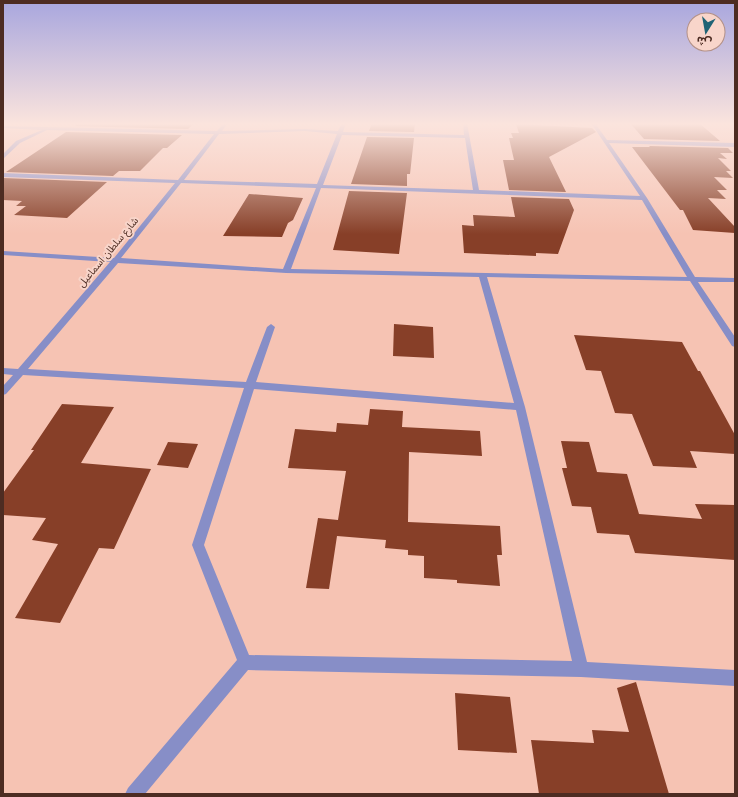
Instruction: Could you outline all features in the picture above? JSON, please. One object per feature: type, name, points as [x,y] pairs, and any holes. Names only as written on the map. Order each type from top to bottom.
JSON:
[{"type":"street","name":"شارع سلطان اسماعيل","points":[[3,392],[116,260],[197,160]]},
{"type":"street","points":[[286,271],[320,188],[330,160]]},
{"type":"street","points":[[471,160],[476,193]]},
{"type":"street","points":[[618,160],[644,198],[692,279],[735,344]]},
{"type":"street","points":[[3,175],[180,181],[320,188],[644,198]]},
{"type":"street","points":[[3,253],[286,271],[735,280]]},
{"type":"street","points":[[482,274],[520,407],[582,669]]},
{"type":"street","points":[[245,662],[198,545],[250,385],[271,327]]},
{"type":"street","points":[[3,371],[250,385],[520,407]]},
{"type":"street","points":[[245,662],[582,669],[735,678]]},
{"type":"street","points":[[134,794],[245,662]]},
{"type":"building","points":[[24,160],[151,160],[140,171],[119,171],[113,176],[6,172]]},
{"type":"building","points":[[359,160],[412,160],[410,174],[407,174],[407,186],[351,184]]},
{"type":"building","points":[[503,160],[551,160],[566,192],[509,190]]},
{"type":"building","points":[[642,160],[720,160],[731,171],[726,171],[733,178],[714,177],[727,190],[717,190],[726,199],[708,198],[735,227],[735,233],[693,230],[683,210],[680,210]]},
{"type":"building","points":[[3,178],[107,182],[67,218],[14,215],[26,206],[16,206],[22,201],[3,200]]},
{"type":"building","points":[[349,191],[407,193],[399,254],[333,250]]},
{"type":"building","points":[[249,194],[303,198],[293,220],[288,223],[282,237],[223,236]]},
{"type":"building","points":[[511,197],[569,199],[574,210],[558,254],[536,253],[536,256],[464,253],[462,225],[474,226],[473,215],[515,217]]},
{"type":"building","points":[[394,324],[433,327],[434,358],[393,356]]},
{"type":"building","points":[[574,335],[682,342],[698,371],[700,371],[735,435],[735,454],[690,451],[697,468],[653,466],[632,414],[615,413],[601,371],[586,370]]},
{"type":"building","points":[[62,404],[114,407],[81,463],[151,469],[114,549],[99,548],[60,623],[15,618],[58,544],[32,540],[46,518],[3,515],[3,493],[34,450],[31,450]]},
{"type":"building","points":[[370,409],[403,411],[402,427],[480,431],[482,456],[409,452],[408,522],[500,526],[502,555],[497,555],[500,586],[457,583],[457,580],[424,578],[424,556],[408,555],[408,550],[385,548],[386,540],[337,536],[329,589],[306,588],[318,518],[338,520],[346,471],[288,468],[295,429],[336,432],[337,423],[368,425]]},
{"type":"building","points":[[561,441],[589,442],[597,472],[627,474],[639,514],[702,519],[695,504],[735,505],[735,560],[635,553],[629,535],[597,533],[591,507],[572,506],[562,468],[567,468]]},
{"type":"building","points":[[168,442],[198,444],[188,468],[157,465]]},
{"type":"building","points":[[636,682],[669,794],[539,794],[531,740],[594,743],[592,730],[629,732],[617,688]]},
{"type":"building","points":[[455,693],[510,697],[517,753],[458,750]]}]
